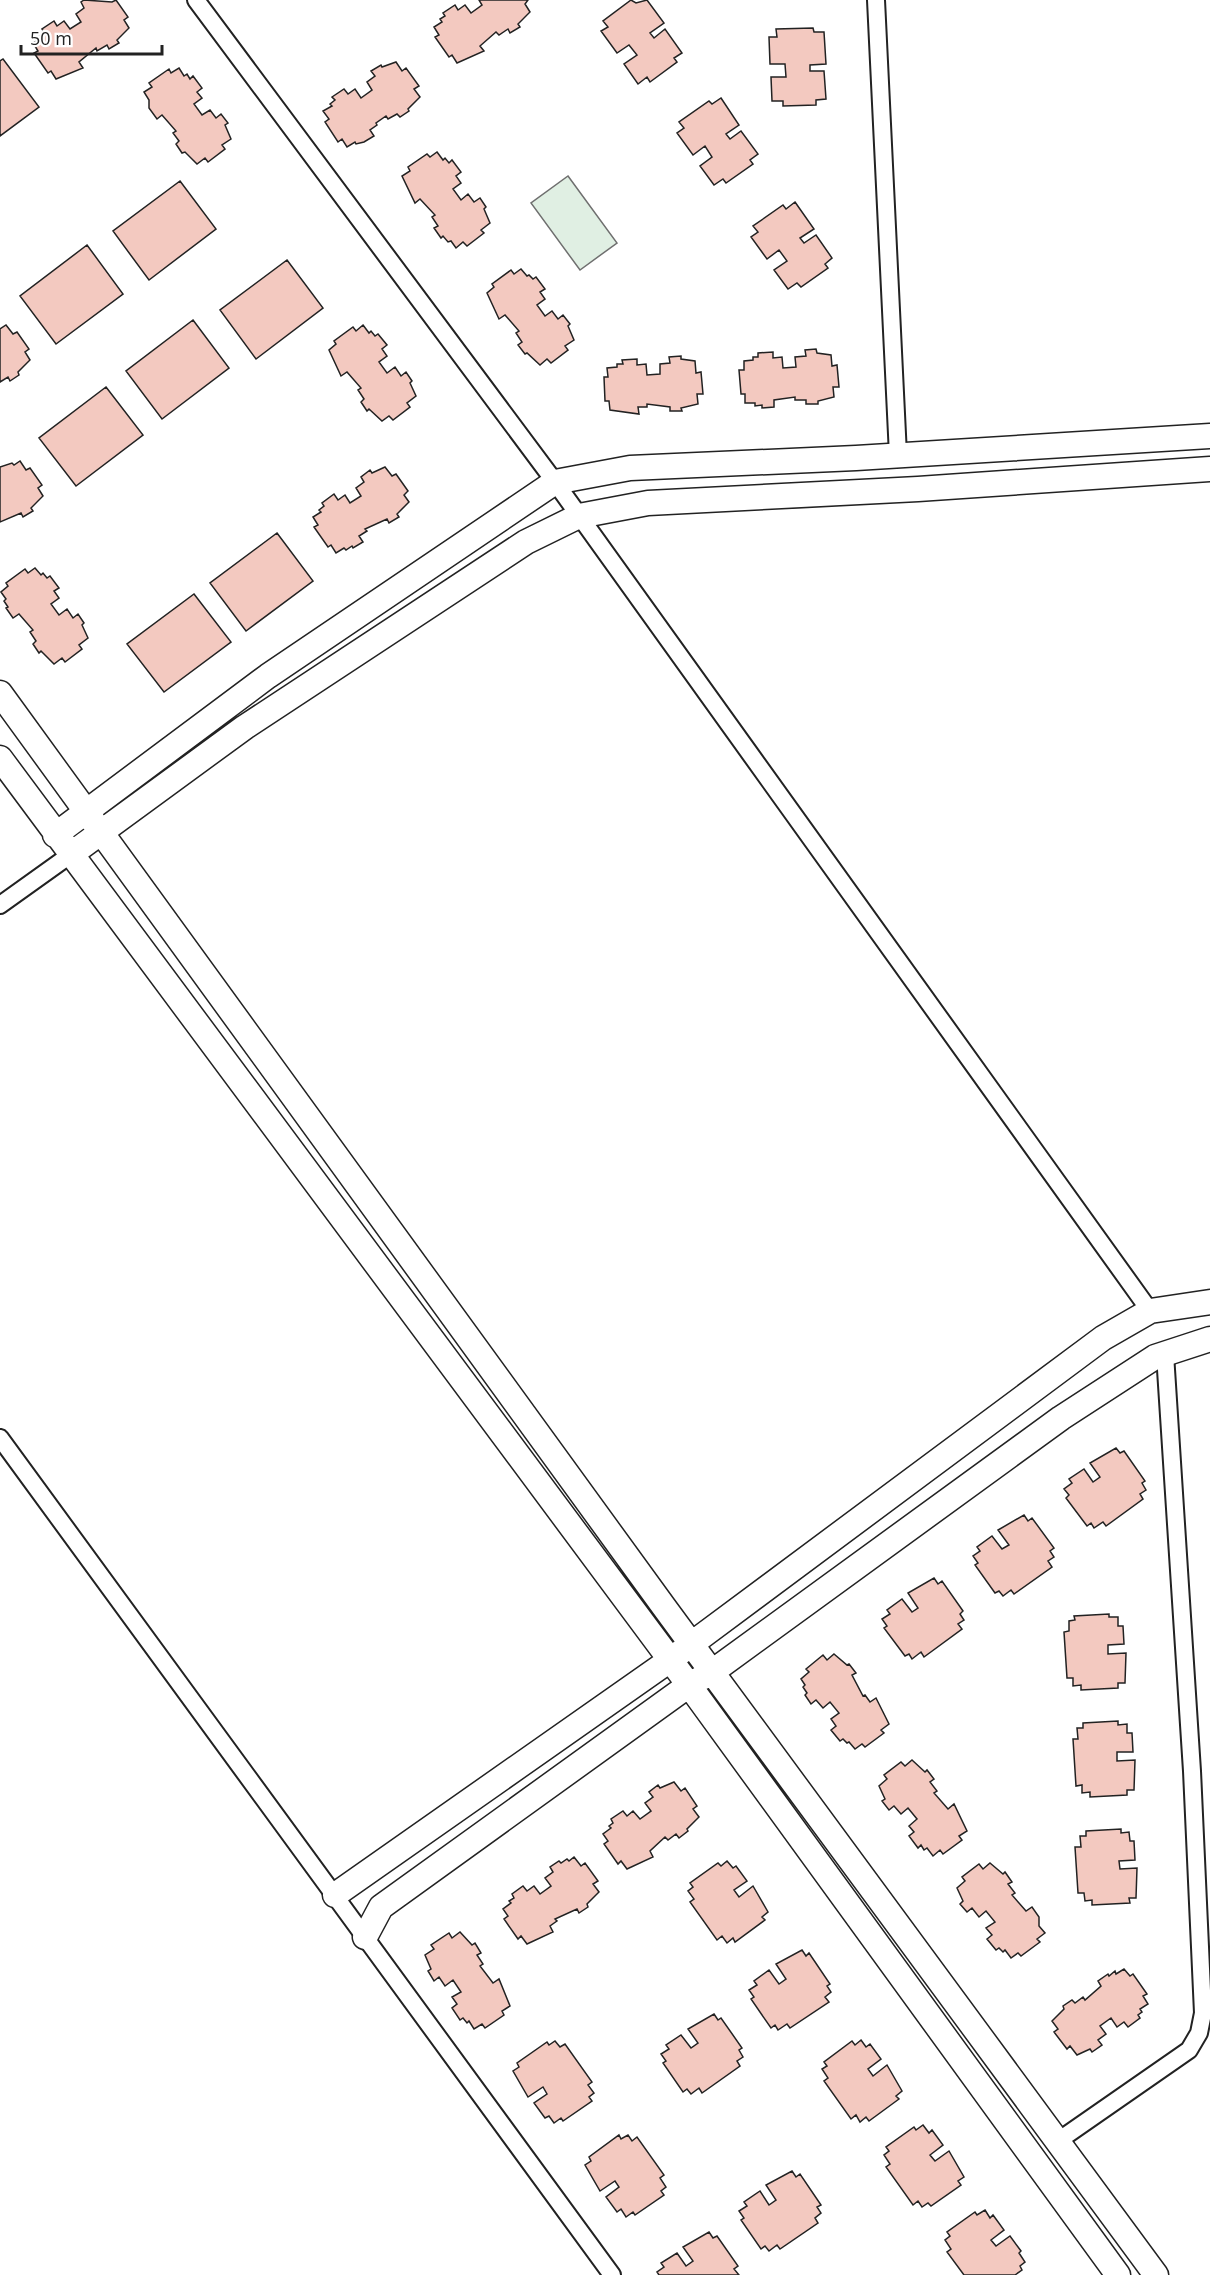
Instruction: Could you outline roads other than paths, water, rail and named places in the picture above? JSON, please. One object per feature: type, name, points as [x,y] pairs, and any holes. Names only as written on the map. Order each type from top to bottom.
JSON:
[{"type":"main road","points":[[55,835],[84,811],[268,676],[555,482],[630,468],[1210,436]]},
{"type":"main road","points":[[70,855],[255,720],[526,542],[579,516],[648,503],[918,489],[1210,469]]},
{"type":"main road","points":[[0,693],[712,1672],[1156,2275]]},
{"type":"main road","points":[[0,758],[689,1685],[1118,2275]]},
{"type":"main road","points":[[335,1895],[670,1660],[1102,1338],[1150,1311],[1210,1302]]},
{"type":"main road","points":[[365,1937],[381,1906],[689,1685],[712,1672],[1061,1418],[1155,1357],[1210,1339]]},
{"type":"street","points":[[196,0],[555,482],[1150,1311]]},
{"type":"street","points":[[876,0],[898,455]]},
{"type":"street","points":[[0,905],[70,855]]},
{"type":"street","points":[[1058,2141],[1189,2050],[1199,2033],[1203,2013],[1192,1771],[1165,1354]]},
{"type":"street","points":[[0,1438],[612,2275]]}]
